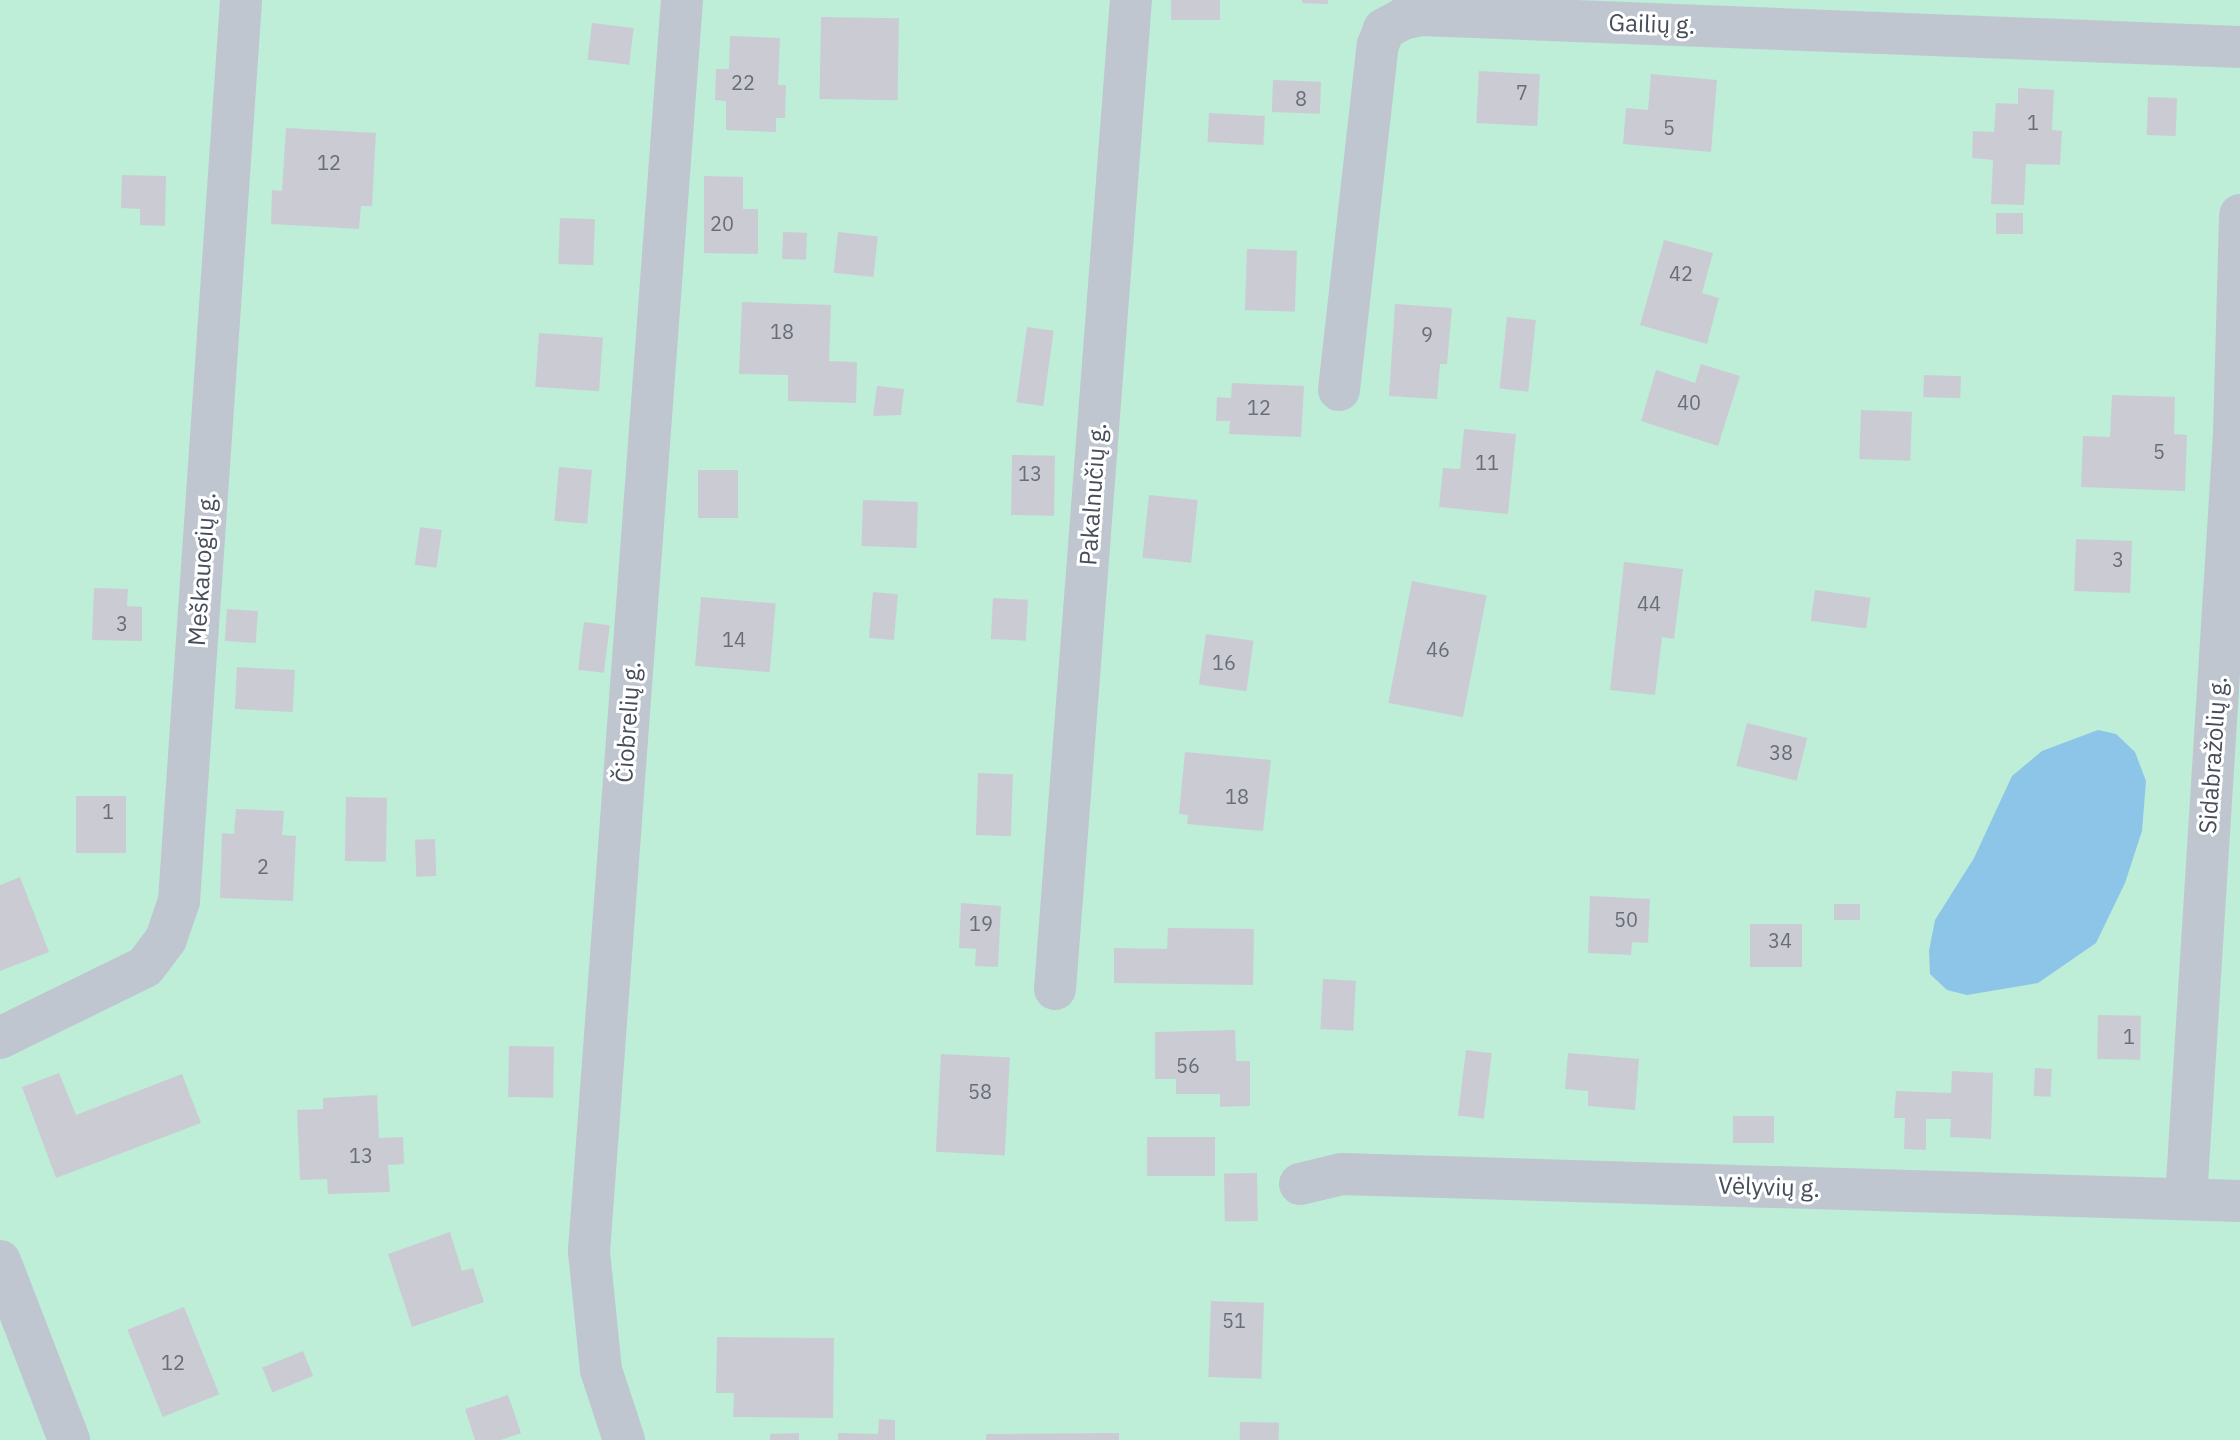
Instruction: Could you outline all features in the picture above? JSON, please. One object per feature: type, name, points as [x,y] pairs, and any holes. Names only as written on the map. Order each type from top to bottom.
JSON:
[{"type":"street","name":"Meškauogių g.","points":[[0,1038],[145,967],[166,939],[179,901],[241,0]]},
{"type":"street","name":"Čiobrelių g.","points":[[624,1440],[601,1370],[589,1251],[682,0]]},
{"type":"street","name":"Pakalnučių g.","points":[[1055,989],[1131,0]]},
{"type":"street","name":"Gailių g.","points":[[1339,390],[1378,45],[1384,29],[1403,19],[1422,15],[2240,47]]},
{"type":"street","name":"Sidabražolių g.","points":[[2186,1199],[2237,433],[2240,215]]},
{"type":"street","name":"Vėlyvių g.","points":[[1300,1184],[1342,1174],[2240,1201]]},
{"type":"street","points":[[0,1261],[69,1440]]},
{"type":"green space","points":[[0,0],[2240,0],[2240,1440],[0,1440]]},
{"type":"water","points":[[2098,730],[2116,734],[2135,752],[2146,781],[2142,831],[2125,883],[2096,943],[2038,983],[1967,995],[1947,990],[1930,974],[1929,951],[1935,920],[1974,858],[2012,776],[2042,751]]},
{"type":"building","points":[[1171,0],[1220,0],[1220,20],[1171,20]]},
{"type":"building","points":[[1302,0],[1328,0],[1328,4],[1302,3]]},
{"type":"building","points":[[821,17],[899,18],[898,100],[820,99]]},
{"type":"building","points":[[592,23],[634,28],[629,65],[587,60]]},
{"type":"building","points":[[730,36],[780,38],[778,85],[786,85],[785,118],[776,118],[776,132],[726,130],[726,101],[715,100],[716,69],[729,69]]},
{"type":"building","points":[[1479,71],[1540,74],[1537,126],[1476,123]]},
{"type":"building","points":[[1651,74],[1717,80],[1711,152],[1623,144],[1626,108],[1648,110]]},
{"type":"building","points":[[1273,80],[1321,82],[1320,114],[1272,112]]},
{"type":"building","points":[[2018,88],[2054,90],[2052,130],[2062,131],[2060,165],[2026,164],[2024,205],[1991,204],[1993,160],[1972,158],[1973,131],[1994,132],[1996,103],[2018,104]]},
{"type":"building","points":[[2148,97],[2177,98],[2176,136],[2147,135]]},
{"type":"building","points":[[1209,113],[1265,116],[1263,145],[1207,142]]},
{"type":"building","points":[[286,128],[376,133],[372,206],[361,206],[359,229],[271,224],[272,190],[282,191]]},
{"type":"building","points":[[122,175],[166,176],[165,226],[140,225],[140,209],[121,208]]},
{"type":"building","points":[[704,176],[743,177],[743,209],[758,209],[758,254],[704,253]]},
{"type":"building","points":[[1996,213],[2023,213],[2023,234],[1996,234]]},
{"type":"building","points":[[560,218],[595,219],[593,265],[558,264]]},
{"type":"building","points":[[783,232],[807,233],[806,260],[782,259]]},
{"type":"building","points":[[838,232],[878,236],[873,277],[834,273]]},
{"type":"building","points":[[1664,240],[1713,253],[1702,293],[1719,298],[1707,344],[1640,325]]},
{"type":"building","points":[[1247,249],[1297,251],[1295,312],[1245,310]]},
{"type":"building","points":[[742,302],[831,305],[829,361],[857,362],[856,403],[788,401],[788,375],[739,374]]},
{"type":"building","points":[[1395,304],[1452,308],[1447,364],[1440,364],[1437,399],[1389,396]]},
{"type":"building","points":[[1507,317],[1536,320],[1528,392],[1499,389]]},
{"type":"building","points":[[1027,327],[1054,331],[1043,406],[1016,402]]},
{"type":"building","points":[[539,333],[603,337],[599,391],[535,387]]},
{"type":"building","points":[[1701,364],[1740,376],[1718,446],[1641,421],[1656,370],[1695,383]]},
{"type":"building","points":[[1924,375],[1961,376],[1960,398],[1923,397]]},
{"type":"building","points":[[1232,383],[1304,386],[1301,437],[1229,434],[1230,421],[1216,421],[1217,397],[1231,398]]},
{"type":"building","points":[[877,386],[904,389],[901,415],[873,416]]},
{"type":"building","points":[[2112,395],[2175,397],[2174,434],[2187,435],[2185,491],[2081,487],[2083,436],[2110,437]]},
{"type":"building","points":[[1861,410],[1912,412],[1910,461],[1859,459]]},
{"type":"building","points":[[1464,429],[1516,434],[1508,514],[1439,507],[1443,468],[1460,469]]},
{"type":"building","points":[[1012,455],[1055,456],[1054,516],[1011,515]]},
{"type":"building","points":[[559,467],[592,470],[587,524],[554,521]]},
{"type":"building","points":[[698,470],[738,470],[738,518],[698,518]]},
{"type":"building","points":[[1149,495],[1198,500],[1191,563],[1142,558]]},
{"type":"building","points":[[863,500],[918,502],[916,548],[861,546]]},
{"type":"building","points":[[420,527],[442,530],[436,568],[415,565]]},
{"type":"building","points":[[2076,539],[2132,541],[2130,593],[2074,591]]},
{"type":"building","points":[[1624,562],[1683,569],[1674,639],[1662,637],[1655,695],[1610,690]]},
{"type":"building","points":[[1412,581],[1487,596],[1463,717],[1388,703]]},
{"type":"building","points":[[94,588],[128,589],[127,606],[142,607],[142,641],[92,640]]},
{"type":"building","points":[[1815,590],[1870,598],[1866,628],[1811,621]]},
{"type":"building","points":[[873,592],[898,594],[894,640],[869,638]]},
{"type":"building","points":[[701,597],[776,604],[770,672],[695,666]]},
{"type":"building","points":[[993,598],[1028,600],[1026,641],[991,639]]},
{"type":"building","points":[[227,609],[258,611],[256,643],[225,641]]},
{"type":"building","points":[[584,622],[610,625],[604,673],[578,670]]},
{"type":"building","points":[[1206,634],[1254,641],[1246,691],[1199,685]]},
{"type":"building","points":[[237,667],[295,670],[293,712],[235,709]]},
{"type":"building","points":[[1747,723],[1807,738],[1797,781],[1736,766]]},
{"type":"building","points":[[1185,752],[1271,760],[1263,831],[1187,824],[1188,815],[1179,814]]},
{"type":"building","points":[[978,773],[1013,774],[1011,836],[976,835]]},
{"type":"building","points":[[76,796],[126,796],[126,853],[76,853]]},
{"type":"building","points":[[346,797],[387,798],[386,862],[345,861]]},
{"type":"building","points":[[236,809],[284,811],[282,835],[296,836],[293,901],[220,898],[222,833],[234,834]]},
{"type":"building","points":[[435,839],[436,876],[416,877],[415,840]]},
{"type":"building","points":[[20,877],[49,952],[0,971],[0,885]]},
{"type":"building","points":[[1590,896],[1650,899],[1648,943],[1632,942],[1631,955],[1588,953]]},
{"type":"building","points":[[961,903],[1001,906],[998,967],[975,966],[976,949],[959,948]]},
{"type":"building","points":[[1834,904],[1860,904],[1860,920],[1834,920]]},
{"type":"building","points":[[1750,924],[1802,924],[1802,967],[1750,967]]},
{"type":"building","points":[[1168,928],[1254,929],[1253,985],[1114,983],[1114,948],[1167,949]]},
{"type":"building","points":[[1323,979],[1356,981],[1353,1031],[1320,1029]]},
{"type":"building","points":[[2098,1015],[2141,1016],[2140,1060],[2097,1059]]},
{"type":"building","points":[[1235,1030],[1236,1061],[1250,1061],[1250,1106],[1220,1107],[1220,1094],[1176,1094],[1176,1079],[1155,1079],[1155,1032]]},
{"type":"building","points":[[509,1046],[554,1047],[553,1098],[508,1097]]},
{"type":"building","points":[[1466,1050],[1492,1053],[1484,1119],[1458,1116]]},
{"type":"building","points":[[1568,1053],[1639,1059],[1635,1110],[1588,1106],[1588,1091],[1565,1089]]},
{"type":"building","points":[[941,1054],[1010,1058],[1005,1155],[936,1152]]},
{"type":"building","points":[[2035,1068],[2052,1069],[2051,1097],[2034,1096]]},
{"type":"building","points":[[1952,1071],[1993,1073],[1991,1139],[1950,1137],[1951,1119],[1926,1119],[1926,1150],[1904,1149],[1905,1118],[1894,1118],[1896,1091],[1951,1093]]},
{"type":"building","points":[[59,1073],[76,1115],[182,1074],[201,1123],[56,1178],[22,1087]]},
{"type":"building","points":[[377,1095],[379,1138],[403,1137],[404,1164],[388,1165],[390,1192],[328,1194],[327,1179],[300,1180],[297,1110],[323,1109],[323,1098]]},
{"type":"building","points":[[1733,1116],[1774,1116],[1774,1143],[1733,1143]]},
{"type":"building","points":[[1147,1137],[1215,1137],[1215,1176],[1147,1176]]},
{"type":"building","points":[[1257,1173],[1258,1221],[1225,1222],[1224,1174]]},
{"type":"building","points":[[450,1232],[462,1271],[473,1268],[484,1302],[412,1327],[388,1254]]},
{"type":"building","points":[[1211,1301],[1264,1303],[1261,1379],[1208,1377]]},
{"type":"building","points":[[184,1307],[219,1394],[163,1417],[127,1330]]},
{"type":"building","points":[[717,1337],[834,1338],[833,1418],[733,1417],[734,1393],[716,1393]]},
{"type":"building","points":[[303,1351],[313,1376],[272,1393],[262,1367]]},
{"type":"building","points":[[508,1395],[521,1433],[501,1440],[475,1440],[465,1409]]},
{"type":"building","points":[[879,1419],[895,1420],[895,1440],[838,1440],[838,1433],[878,1434]]},
{"type":"building","points":[[1240,1422],[1279,1423],[1279,1440],[1240,1440]]},
{"type":"building","points":[[799,1433],[799,1440],[770,1440],[770,1434]]},
{"type":"building","points":[[1119,1433],[1119,1440],[986,1440],[986,1434]]}]
